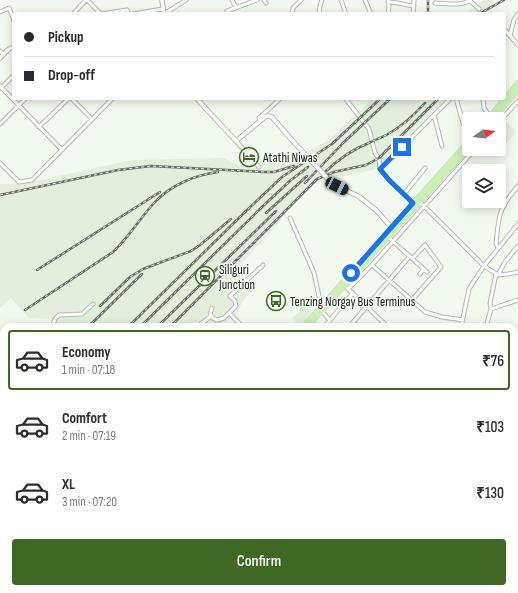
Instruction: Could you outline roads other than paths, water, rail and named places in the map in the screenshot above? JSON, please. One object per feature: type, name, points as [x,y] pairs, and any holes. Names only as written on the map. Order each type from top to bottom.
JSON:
[{"type":"main road","points":[[498,111],[518,84]]},
{"type":"main road","points":[[498,111],[518,90]]},
{"type":"main road","points":[[310,323],[388,237],[462,149]]},
{"type":"main road","points":[[306,323],[321,306],[344,287],[392,227],[462,154]]},
{"type":"street","points":[[75,12],[86,0],[99,12]]},
{"type":"street","points":[[162,0],[164,12]]},
{"type":"street","points":[[167,12],[186,0]]},
{"type":"street","points":[[232,0],[236,8]]},
{"type":"street","points":[[227,11],[257,0]]},
{"type":"street","points":[[292,12],[293,8],[301,0]]},
{"type":"street","points":[[319,12],[322,0]]},
{"type":"street","points":[[341,0],[345,12]]},
{"type":"street","points":[[365,0],[370,12]]},
{"type":"street","points":[[413,12],[414,0]]},
{"type":"street","points":[[435,3],[460,4],[469,0],[479,9]]},
{"type":"street","points":[[388,12],[388,1],[414,6]]},
{"type":"street","points":[[0,12],[9,8],[12,15]]},
{"type":"street","points":[[145,12],[163,9]]},
{"type":"street","points":[[114,12],[127,10],[128,12]]},
{"type":"street","points":[[510,35],[514,20],[518,14]]},
{"type":"street","points":[[506,31],[518,45]]},
{"type":"street","points":[[0,58],[2,53],[12,48]]},
{"type":"street","points":[[12,77],[0,88],[12,99]]},
{"type":"street","points":[[13,100],[62,150]]},
{"type":"street","points":[[0,124],[24,100]]},
{"type":"street","points":[[39,127],[68,100]]},
{"type":"street","points":[[72,100],[92,119]]},
{"type":"street","points":[[0,165],[19,182],[32,180],[111,100]]},
{"type":"street","points":[[198,100],[259,167]]},
{"type":"street","points":[[260,120],[259,118],[279,100]]},
{"type":"street","points":[[347,100],[370,129],[375,153],[379,158],[380,169],[389,180],[404,194],[424,206],[484,266],[497,274],[518,272]]},
{"type":"street","points":[[380,169],[449,100]]},
{"type":"street","points":[[457,100],[462,119]]},
{"type":"street","points":[[483,100],[484,108],[486,112]]},
{"type":"street","points":[[506,114],[518,101]]},
{"type":"street","points":[[434,115],[442,146]]},
{"type":"street","points":[[236,141],[260,120],[268,116],[272,117],[329,180],[337,186],[358,196],[376,210],[392,227]]},
{"type":"street","points":[[384,323],[353,293],[344,287],[372,265],[469,156]]},
{"type":"street","points":[[404,194],[426,168]]},
{"type":"street","points":[[498,247],[496,244],[501,209],[518,186]]},
{"type":"street","points":[[290,218],[314,274],[321,306]]},
{"type":"street","points":[[462,323],[469,289],[498,247],[518,224]]},
{"type":"street","points":[[388,237],[425,270],[420,274]]},
{"type":"street","points":[[352,323],[412,257],[425,245],[442,267],[412,300]]},
{"type":"street","points":[[487,323],[497,274],[518,246]]},
{"type":"street","points":[[211,316],[214,319],[219,320],[229,313],[236,306],[235,301],[230,296],[263,265]]},
{"type":"street","points":[[372,265],[428,313],[463,320]]},
{"type":"street","points":[[362,266],[367,270]]},
{"type":"street","points":[[327,323],[353,293]]},
{"type":"street","points":[[491,308],[518,300]]},
{"type":"street","points":[[54,323],[59,315],[82,314],[93,304]]},
{"type":"street","points":[[202,323],[211,316],[212,308]]},
{"type":"street","points":[[321,311],[330,320]]},
{"type":"street","points":[[229,313],[239,323]]},
{"type":"railway","points":[[428,0],[428,12]]},
{"type":"railway","points":[[483,12],[504,0]]},
{"type":"railway","points":[[132,323],[282,177],[332,144],[379,100]]},
{"type":"railway","points":[[305,183],[343,143],[389,100]]},
{"type":"railway","points":[[174,323],[317,179],[334,172],[366,165],[379,158],[437,100]]},
{"type":"railway","points":[[323,174],[334,164],[352,152],[399,127],[425,103]]},
{"type":"railway","points":[[0,195],[118,170],[151,166],[264,172],[274,172],[294,166]]},
{"type":"railway","points":[[144,323],[262,207],[291,180],[308,167]]},
{"type":"railway","points":[[25,310],[113,252],[161,196],[192,178],[218,172]]},
{"type":"railway","points":[[266,213],[307,176]]},
{"type":"railway","points":[[37,270],[160,192]]},
{"type":"railway","points":[[161,323],[276,211]]},
{"type":"railway","points":[[100,306],[130,277],[143,269],[191,251],[231,219]]},
{"type":"railway","points":[[92,323],[142,274]]},
{"type":"place","name":"Atathi Niwas","points":[[249,157]]},
{"type":"place","name":"Siliguri Junction","points":[[205,276]]},
{"type":"place","name":"Tenzing Norgay Bus Terminus","points":[[276,301]]}]
